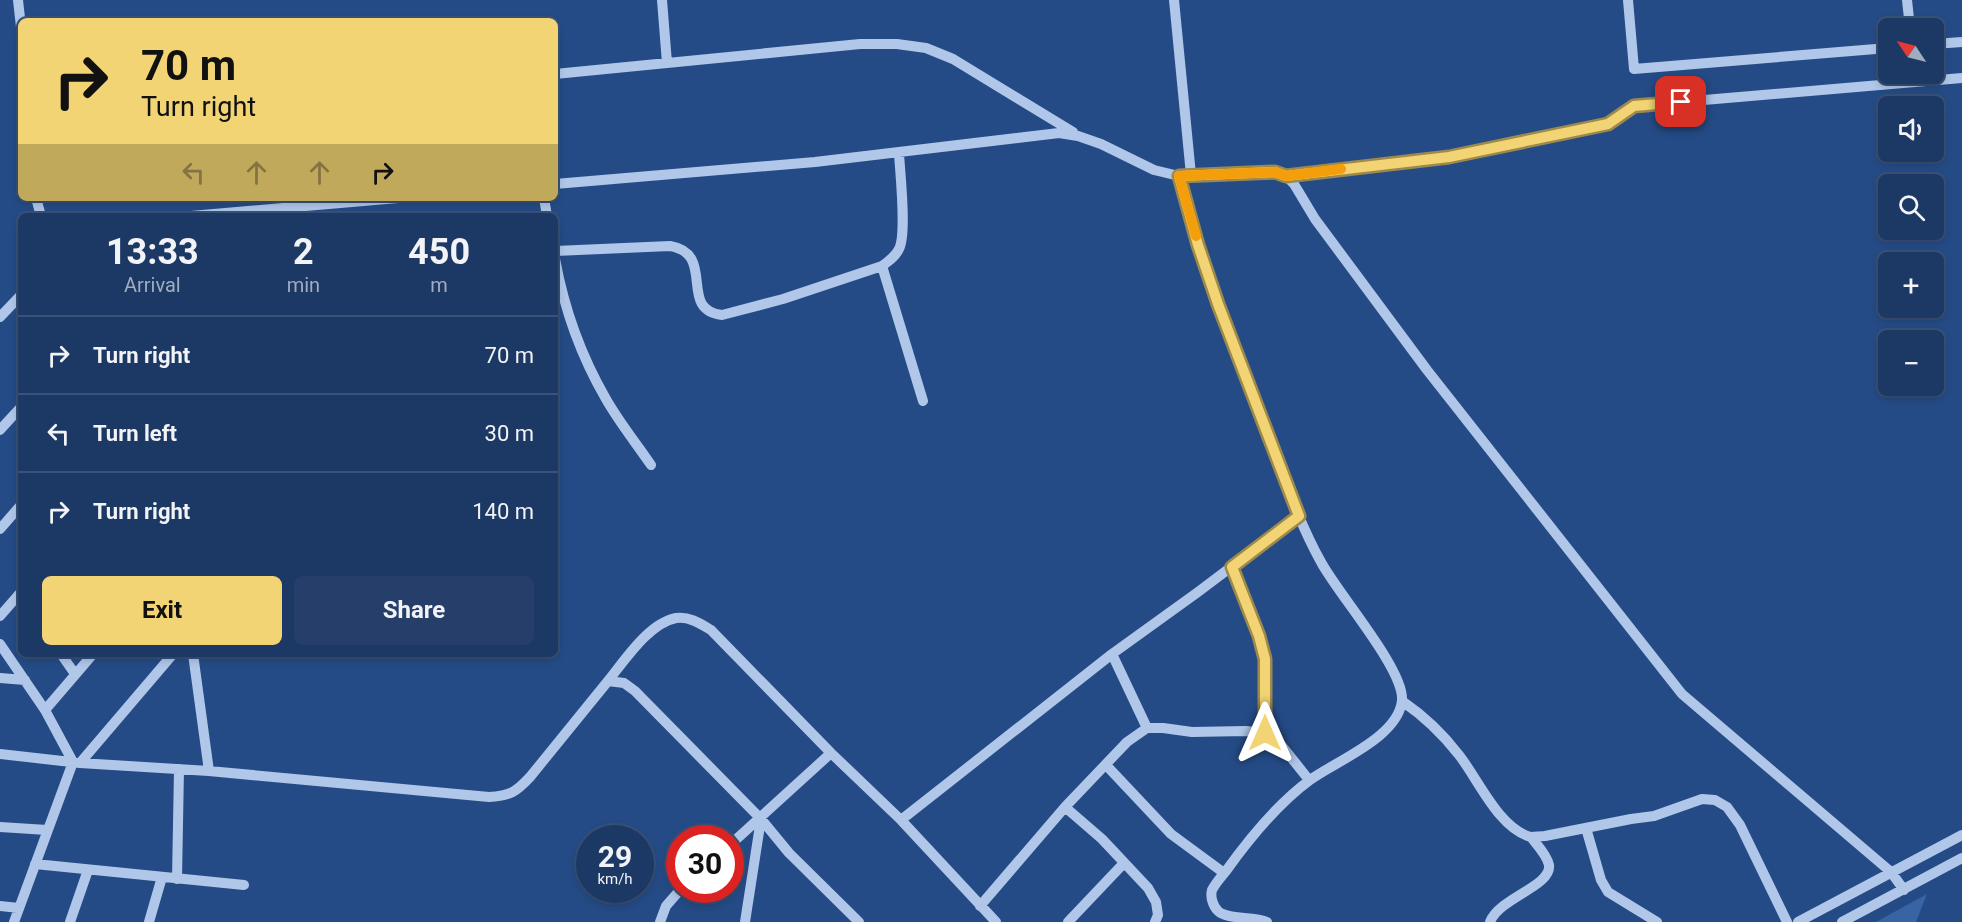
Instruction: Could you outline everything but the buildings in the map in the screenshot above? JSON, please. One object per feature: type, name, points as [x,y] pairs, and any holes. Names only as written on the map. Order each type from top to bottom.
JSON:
[{"type":"street","points":[[18,0],[20,18]]},
{"type":"street","points":[[662,0],[667,63]]},
{"type":"street","points":[[1174,0],[1191,175]]},
{"type":"street","points":[[1628,0],[1635,69],[1878,49]]},
{"type":"street","points":[[1907,0],[1909,18]]},
{"type":"street","points":[[1944,44],[1962,42]]},
{"type":"street","points":[[558,74],[860,44],[897,44],[926,48],[953,60],[1078,136]]},
{"type":"street","points":[[1944,78],[1962,78]]},
{"type":"street","points":[[1286,176],[1449,157],[1608,124],[1634,106],[1878,82]]},
{"type":"street","points":[[558,184],[899,153],[1059,133],[1078,136],[1101,144],[1154,170],[1179,176],[1275,172],[1286,176],[1294,184],[1315,219],[1427,370],[1682,694],[1891,872],[1904,890]]},
{"type":"street","points":[[558,251],[670,246],[681,248],[691,255],[697,290],[705,309],[713,314],[722,315],[783,299],[882,266],[893,259],[901,247],[902,230],[899,153]]},
{"type":"street","points":[[1179,176],[1198,245],[1218,304],[1299,516],[1321,562],[1388,660],[1398,680],[1402,700],[1396,716],[1385,731],[1369,745],[1310,780],[1281,806],[1243,848],[1213,890],[1211,898],[1219,912],[1228,916],[1257,918],[1267,922]]},
{"type":"street","points":[[226,213],[364,201]]},
{"type":"street","points":[[882,266],[922,401]]},
{"type":"street","points":[[558,271],[569,317],[584,358],[606,400],[651,465]]},
{"type":"street","points":[[0,317],[18,298]]},
{"type":"street","points":[[0,430],[18,411]]},
{"type":"street","points":[[0,529],[18,508]]},
{"type":"street","points":[[901,820],[1112,654],[1299,516]]},
{"type":"street","points":[[1232,567],[1259,636],[1265,659],[1265,733]]},
{"type":"street","points":[[0,616],[18,597]]},
{"type":"street","points":[[0,754],[77,763],[209,771],[489,797],[505,796],[518,790],[530,777],[638,645],[657,627],[677,618],[695,620],[711,630],[831,753],[901,820],[996,922]]},
{"type":"street","points":[[0,644],[45,710],[77,763]]},
{"type":"street","points":[[1112,654],[1147,728]]},
{"type":"street","points":[[63,657],[75,674]]},
{"type":"street","points":[[45,710],[90,657]]},
{"type":"street","points":[[14,922],[41,865],[47,830],[77,763],[170,657]]},
{"type":"street","points":[[193,657],[209,771]]},
{"type":"street","points":[[0,678],[25,680]]},
{"type":"street","points":[[609,681],[624,683],[635,691],[761,819],[789,853],[859,922]]},
{"type":"street","points":[[1402,700],[1437,728],[1460,756],[1502,817],[1515,829],[1531,837],[1547,860],[1548,873],[1544,879],[1502,906],[1490,922]]},
{"type":"street","points":[[980,906],[1065,807],[1127,742],[1147,728],[1192,732],[1265,733],[1278,741],[1310,780]]},
{"type":"street","points":[[744,833],[831,753]]},
{"type":"street","points":[[1106,765],[1171,834],[1224,873]]},
{"type":"street","points":[[177,879],[179,769]]},
{"type":"street","points":[[1531,837],[1654,816],[1702,799],[1715,800],[1727,807],[1740,825],[1787,922]]},
{"type":"street","points":[[1065,807],[1102,839],[1148,888],[1156,902],[1158,915],[1155,922]]},
{"type":"street","points":[[745,922],[761,819]]},
{"type":"street","points":[[0,826],[47,830]]},
{"type":"street","points":[[1586,828],[1601,880],[1608,892],[1657,922]]},
{"type":"street","points":[[1798,922],[1962,835]]},
{"type":"street","points":[[1842,922],[1962,858]]},
{"type":"street","points":[[1068,922],[1124,863]]},
{"type":"street","points":[[41,865],[244,885]]},
{"type":"street","points":[[70,922],[88,870]]},
{"type":"street","points":[[149,922],[162,877]]},
{"type":"street","points":[[660,922],[669,903]]},
{"type":"street","points":[[0,906],[19,908]]},
{"type":"shaded area","points":[[1927,894],[1916,922],[1876,922]]},
{"type":"slow traffic","points":[[1196,236],[1179,176],[1275,172],[1286,176],[1341,169]]},
{"type":"route","points":[[1265,733],[1265,659],[1259,636],[1232,567],[1299,516],[1218,304],[1198,245],[1179,176],[1275,172],[1286,176],[1449,157],[1608,124],[1634,106],[1681,102]]}]
